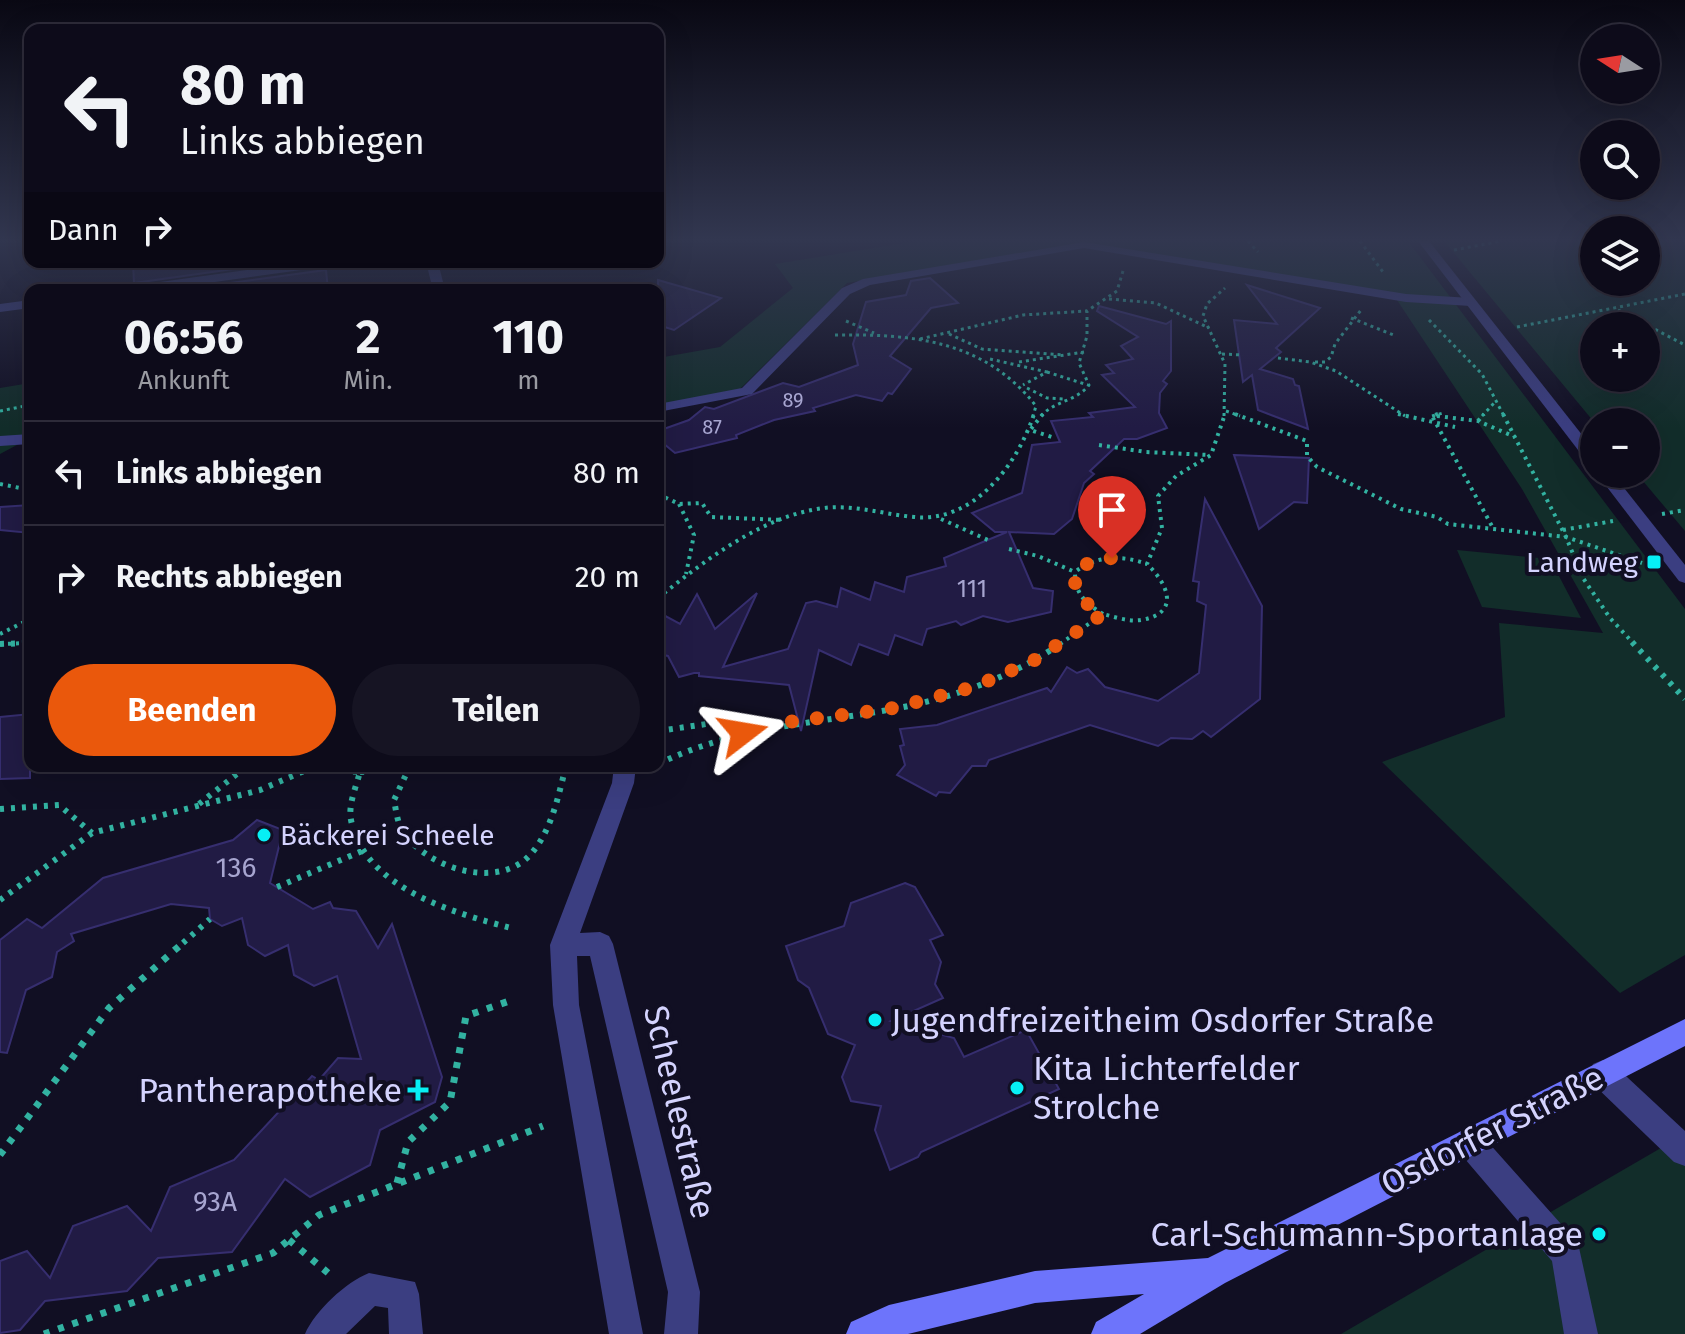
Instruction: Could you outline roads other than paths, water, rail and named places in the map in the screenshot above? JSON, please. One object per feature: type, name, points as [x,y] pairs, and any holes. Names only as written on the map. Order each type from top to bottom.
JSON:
[{"type":"street","points":[[664,407],[747,391],[834,303]]},
{"type":"street","points":[[1472,303],[1580,442]]},
{"type":"street","points":[[0,308],[24,305]]},
{"type":"street","points":[[0,441],[24,439]]},
{"type":"street","points":[[1616,488],[1685,577]]},
{"type":"street","points":[[624,772],[623,783],[563,945],[566,1005],[626,1334]]},
{"type":"street","name":"Scheelestraße","points":[[563,945],[600,944],[684,1292],[681,1334]]},
{"type":"street","name":"Osdorfer Straße","points":[[1108,1334],[1214,1272],[1685,1032]]},
{"type":"street","points":[[1603,1074],[1685,1151]]},
{"type":"street","points":[[1469,1142],[1567,1254],[1581,1334]]},
{"type":"street","name":"Osdorfer Straße","points":[[863,1334],[889,1322],[1035,1287],[1214,1272]]},
{"type":"street","points":[[322,1334],[369,1289],[403,1294],[406,1334]]},
{"type":"place","name":"Landweg","points":[[1654,562]]},
{"type":"place","name":"Bäckerei Scheele","points":[[264,835]]},
{"type":"place","name":"Jugendfreizeitheim Osdorfer Straße","points":[[875,1020]]},
{"type":"place","name":"Kita Lichterfelder Strolche","points":[[1017,1088]]},
{"type":"place","name":"Pantherapotheke","points":[[418,1090]]},
{"type":"place","name":"Carl-Schumann-Sportanlage","points":[[1599,1234]]}]
